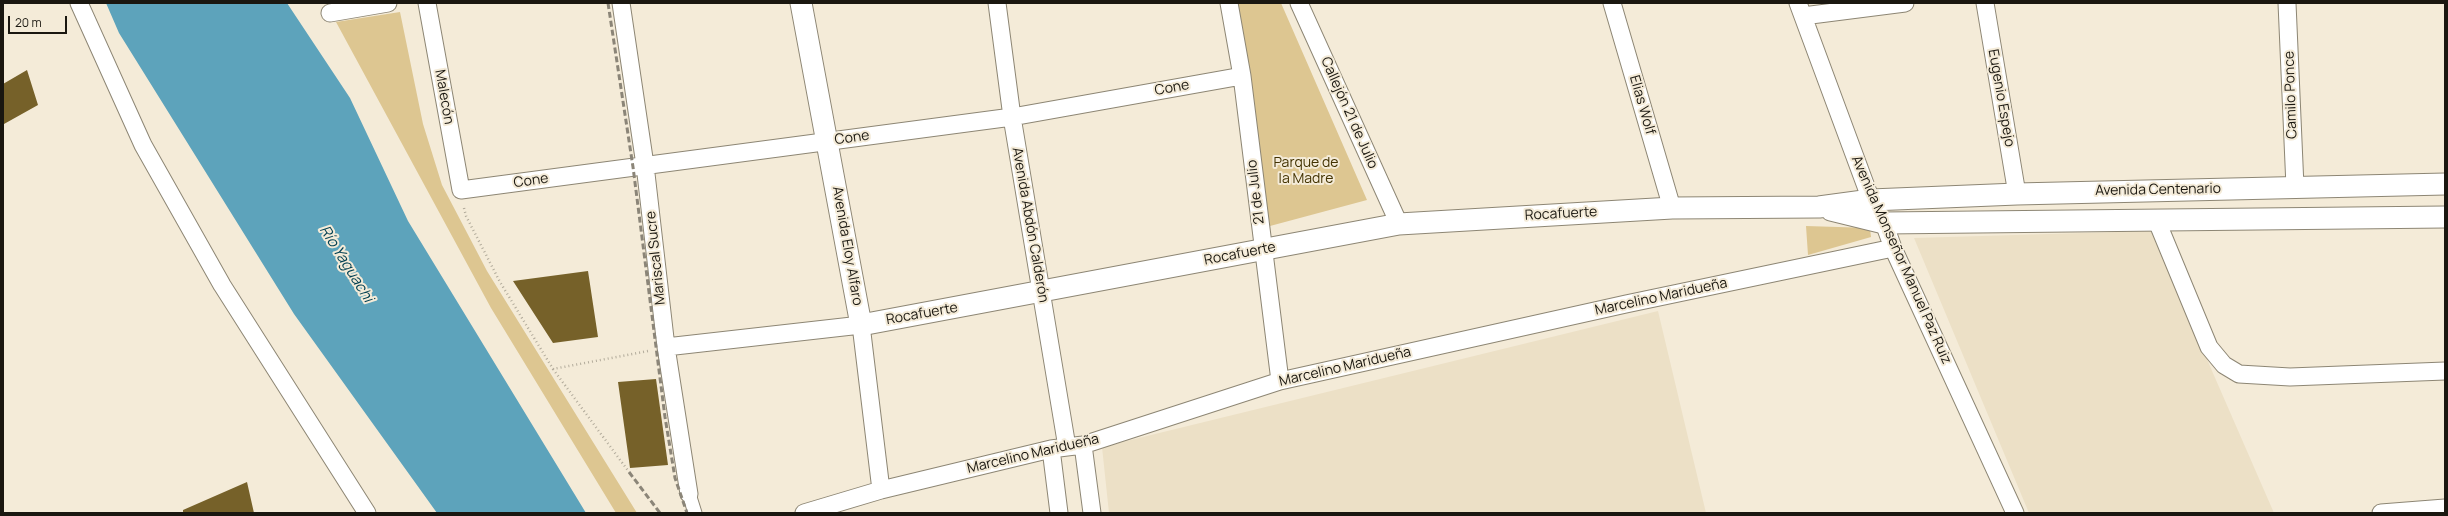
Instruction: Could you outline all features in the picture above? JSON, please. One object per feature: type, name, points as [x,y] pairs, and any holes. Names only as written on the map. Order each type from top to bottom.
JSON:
[{"type":"street","points":[[79,3],[143,145],[154,165],[222,285],[367,513]]},
{"type":"street","points":[[330,13],[388,3]]},
{"type":"street","name":"Malecón","points":[[427,3],[461,190]]},
{"type":"street","name":"Mariscal Sucre","points":[[621,3],[646,165],[666,347],[689,494],[695,513]]},
{"type":"street","name":"Avenida Eloy Alfaro","points":[[801,3],[861,325],[881,490]]},
{"type":"street","name":"Avenida Abdón Calderón","points":[[997,3],[1012,117],[1067,447],[1092,513]]},
{"type":"street","name":"21 de Julio","points":[[1229,3],[1242,76],[1262,250],[1280,381]]},
{"type":"street","name":"Callejón 21 de Julio","points":[[1299,3],[1399,224]]},
{"type":"street","name":"Elias Wolf","points":[[1612,3],[1672,208]]},
{"type":"street","points":[[1801,9],[1905,3]]},
{"type":"street","name":"Eugenio Espejo","points":[[1985,3],[2017,194]]},
{"type":"street","name":"Camilo Ponce","points":[[2288,3],[2294,187]]},
{"type":"street","name":"Avenida Monseñor Manuel Paz Ruiz","points":[[1801,9],[1871,200],[1884,223],[1893,248],[2015,513]]},
{"type":"street","name":"Cone","points":[[461,190],[1012,117],[1242,76]]},
{"type":"street","name":"Avenida Centenario","points":[[1871,200],[2017,194],[2445,184]]},
{"type":"street","name":"Rocafuerte","points":[[666,347],[861,325],[1399,224],[1672,208],[1819,207],[1871,200]]},
{"type":"street","name":"Rocafuerte","points":[[1819,207],[1884,223]]},
{"type":"street","name":"Avenida Centenario","points":[[1884,223],[2445,217]]},
{"type":"street","points":[[2156,219],[2210,347],[2224,365],[2239,374],[2290,377],[2445,371]]},
{"type":"street","name":"Marcelino Maridueña","points":[[804,513],[881,490],[1067,447],[1280,381],[1626,304],[1893,248]]},
{"type":"street","name":"Avenida Abdón Calderón","points":[[1059,513],[1067,447]]},
{"type":"street","points":[[2381,513],[2445,508]]},
{"type":"path","points":[[461,190],[466,216],[500,282],[553,370],[629,472]]},
{"type":"path","points":[[553,370],[666,347]]},
{"type":"shaded area","points":[[2151,231],[2274,513],[2029,513],[1914,238]]},
{"type":"shaded area","points":[[1658,311],[1706,513],[1109,513],[1102,447]]},
{"type":"green space","name":"Parque de la Madre","points":[[1236,3],[1281,3],[1367,200],[1270,226]]},
{"type":"green space","points":[[400,12],[423,124],[442,185],[487,271],[637,513],[616,513],[491,308],[336,22]]},
{"type":"green space","points":[[1806,226],[1870,228],[1871,237],[1808,255]]},
{"type":"water","name":"Río Yaguachi","points":[[106,3],[287,3],[350,98],[408,221],[586,513],[437,513],[294,314],[119,33]]},
{"type":"building","points":[[27,70],[38,105],[4,124],[3,84]]},
{"type":"building","points":[[588,271],[598,337],[553,343],[513,281]]},
{"type":"building","points":[[656,379],[668,465],[630,468],[618,382]]},
{"type":"building","points":[[247,482],[254,513],[183,513],[183,510]]},
{"type":"railway","points":[[608,3],[633,167],[665,417],[675,478],[687,513]]},
{"type":"railway","points":[[629,472],[660,513]]}]
